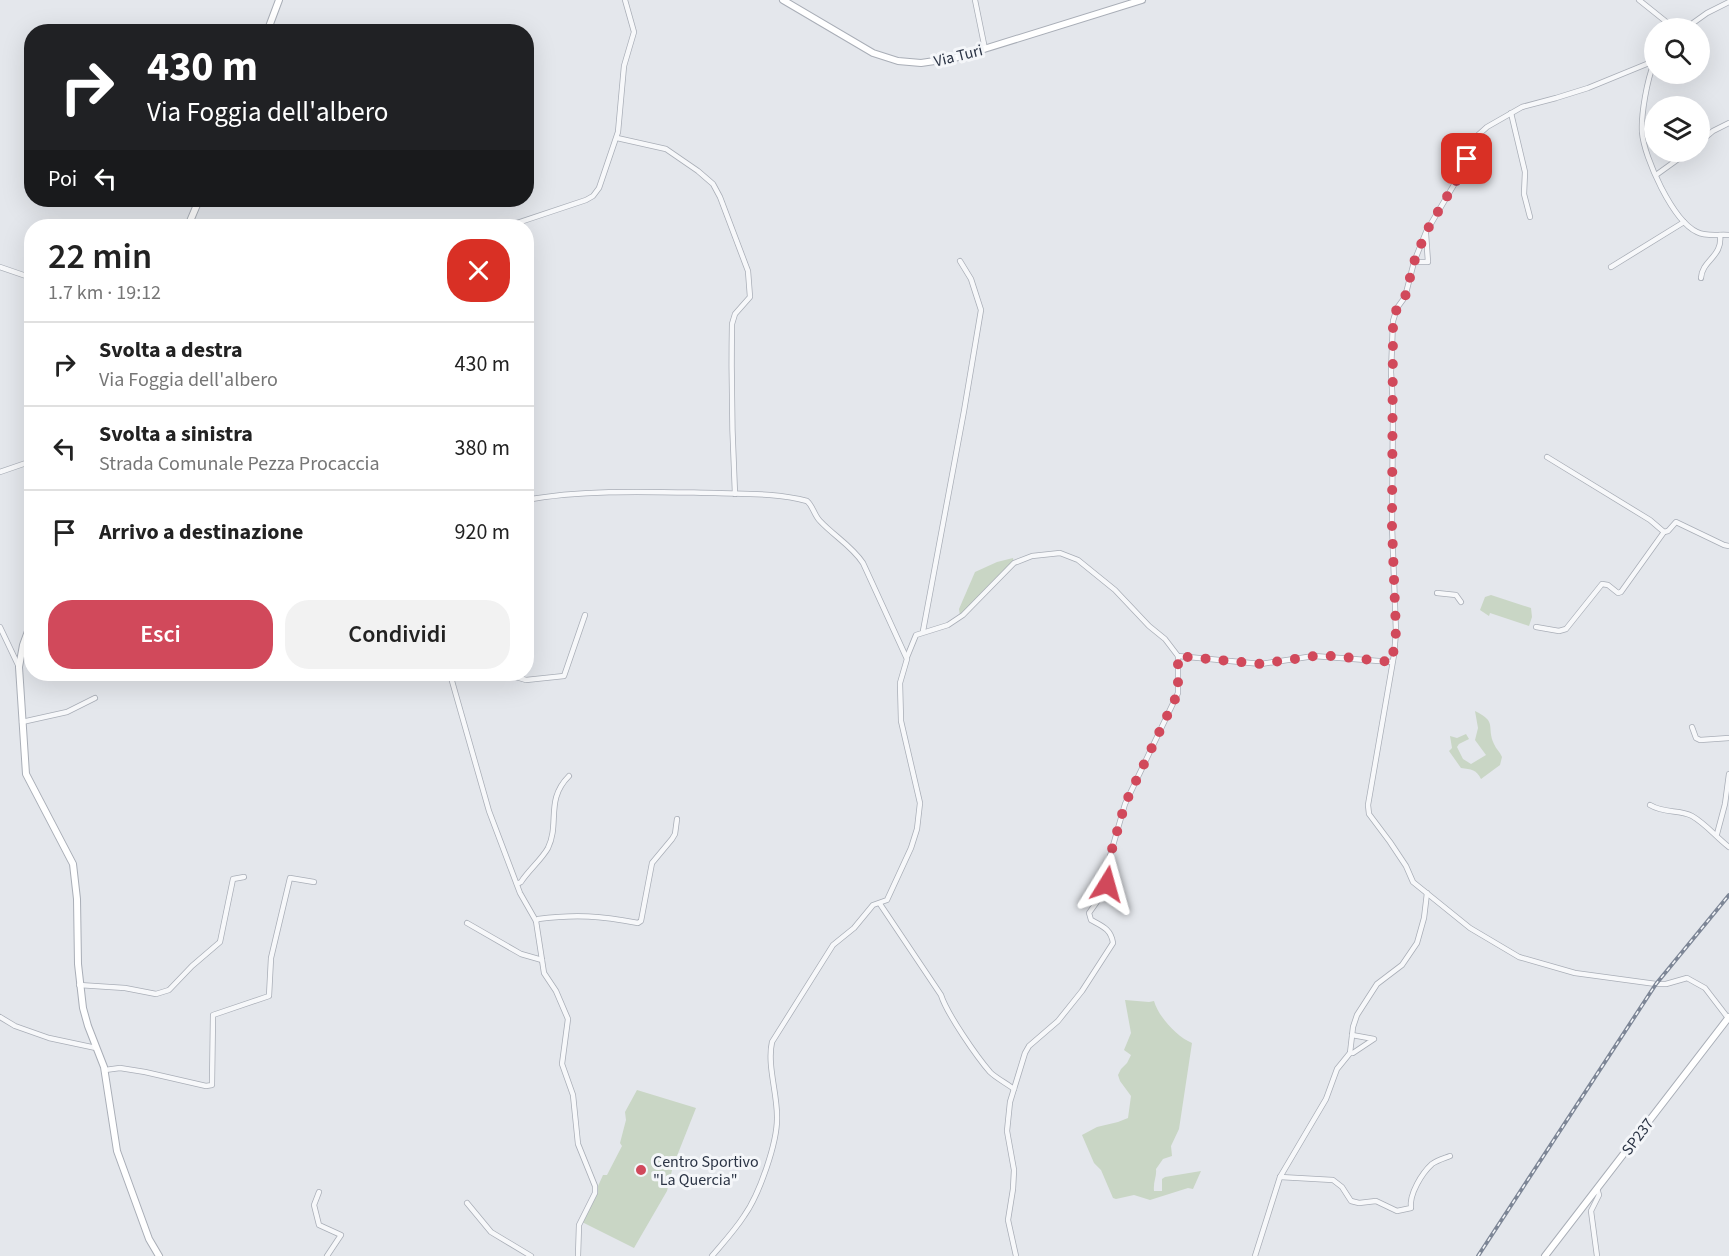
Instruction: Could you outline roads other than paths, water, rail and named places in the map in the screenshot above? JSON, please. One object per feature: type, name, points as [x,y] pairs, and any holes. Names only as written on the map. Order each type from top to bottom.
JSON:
[{"type":"main road","points":[[270,24],[279,0]]},
{"type":"main road","name":"Via Turi","points":[[783,0],[865,49],[898,61],[915,63],[938,62],[985,49],[1142,0]]},
{"type":"main road","points":[[24,640],[19,667],[26,774],[69,854],[75,873],[78,899],[79,985],[83,1008],[105,1070],[117,1151],[149,1239],[159,1256]]},
{"type":"main road","name":"SP237","points":[[1545,1256],[1729,1017]]},
{"type":"street","points":[[528,219],[594,196],[601,182],[617,138],[624,66],[634,32],[625,0]]},
{"type":"street","points":[[975,0],[985,49]]},
{"type":"street","points":[[1639,0],[1662,18]]},
{"type":"street","points":[[1700,18],[1729,2]]},
{"type":"street","points":[[1644,66],[1557,99],[1522,107],[1477,136],[1461,173],[1426,232],[1414,262],[1405,297],[1397,308],[1393,321],[1392,526],[1396,632],[1368,805],[1369,814],[1406,866],[1413,882],[1470,928],[1519,957],[1575,973],[1656,984],[1666,984],[1687,978],[1705,988],[1729,1017]]},
{"type":"street","points":[[1649,84],[1642,132],[1656,175],[1672,208],[1699,234],[1729,235]]},
{"type":"street","points":[[1510,113],[1525,172],[1524,194],[1530,217]]},
{"type":"street","points":[[1710,134],[1729,123]]},
{"type":"street","points":[[617,138],[641,142],[666,150],[708,179],[720,197],[748,271],[750,297],[735,314],[732,324],[731,414],[735,494]]},
{"type":"street","points":[[1656,175],[1674,162]]},
{"type":"street","points":[[1611,267],[1684,222]]},
{"type":"street","points":[[1414,262],[1428,262],[1426,232]]},
{"type":"street","points":[[1701,278],[1703,270],[1720,248],[1720,235]]},
{"type":"street","points":[[922,632],[941,541],[981,310],[971,279],[960,261]]},
{"type":"street","points":[[0,267],[24,275]]},
{"type":"street","points":[[1547,457],[1650,520],[1664,532]]},
{"type":"street","points":[[0,472],[24,464]]},
{"type":"street","points":[[534,499],[564,495],[637,492],[735,494],[802,499],[810,503],[818,519],[854,551],[863,563],[907,659]]},
{"type":"street","points":[[1536,627],[1559,631],[1566,629],[1604,584],[1618,593],[1621,592],[1664,532],[1676,522],[1729,546]]},
{"type":"street","points":[[712,1256],[745,1215],[769,1160],[776,1132],[777,1115],[772,1042],[833,945],[854,928],[873,905],[887,900],[911,848],[917,829],[920,803],[901,721],[900,688],[916,635],[948,625],[963,615],[1014,563],[1032,556],[1060,554],[1078,560],[1115,590],[1149,627],[1165,639],[1178,656],[1178,693],[1125,804],[1110,856],[1107,884],[1089,913],[1091,920],[1109,930],[1113,943],[1058,1021],[1029,1046],[1010,1102],[1007,1131],[1014,1170],[1008,1220],[1016,1256]]},
{"type":"street","points":[[1437,593],[1456,595],[1461,602]]},
{"type":"street","points":[[1590,600],[1595,605]]},
{"type":"street","points":[[534,679],[564,676],[585,615]]},
{"type":"street","points":[[0,627],[19,667]]},
{"type":"street","points":[[1178,656],[1261,664],[1314,656],[1392,662]]},
{"type":"street","points":[[452,681],[489,811],[517,884],[536,921],[546,976],[568,1019],[562,1064],[573,1095],[578,1144],[595,1186],[595,1193],[579,1225],[578,1256]]},
{"type":"street","points":[[22,722],[67,712],[95,698]]},
{"type":"street","points":[[1692,727],[1696,738],[1700,740],[1729,738]]},
{"type":"street","points":[[1717,834],[1725,804],[1729,774]]},
{"type":"street","points":[[517,884],[548,847],[558,792],[561,783],[570,776]]},
{"type":"street","points":[[1650,805],[1669,812],[1691,815],[1729,846]]},
{"type":"street","points":[[536,921],[577,915],[640,922],[652,862],[667,847],[675,834],[676,819]]},
{"type":"street","points":[[79,985],[125,988],[150,993],[163,993],[169,990],[220,942],[233,879],[244,877]]},
{"type":"street","points":[[105,1070],[125,1069],[206,1086],[212,1085],[213,1015],[269,996],[271,958],[290,878],[314,882]]},
{"type":"street","points":[[1255,1256],[1280,1177],[1326,1099],[1337,1069],[1350,1053],[1357,1015],[1377,984],[1402,965],[1417,943],[1424,918],[1427,892]]},
{"type":"street","points":[[880,904],[941,995],[944,1005],[992,1073],[1014,1089]]},
{"type":"street","points":[[467,923],[521,954],[542,960]]},
{"type":"street","points":[[0,1017],[20,1028],[48,1038],[96,1048]]},
{"type":"street","points":[[1350,1053],[1374,1040],[1352,1035]]},
{"type":"street","points":[[1280,1177],[1334,1180],[1342,1187],[1351,1201],[1359,1203],[1376,1201],[1397,1211],[1411,1208],[1410,1203],[1419,1181],[1434,1163],[1450,1156]]},
{"type":"street","points":[[1597,1188],[1599,1195],[1591,1211],[1597,1256]]},
{"type":"street","points":[[319,1192],[314,1205],[319,1225],[340,1235],[327,1256]]},
{"type":"street","points":[[467,1203],[492,1232],[531,1256]]},
{"type":"railway","points":[[1478,1256],[1656,984],[1729,895]]},
{"type":"place","name":"Centro Sportivo \"La Quercia\"","points":[[641,1170]]}]
